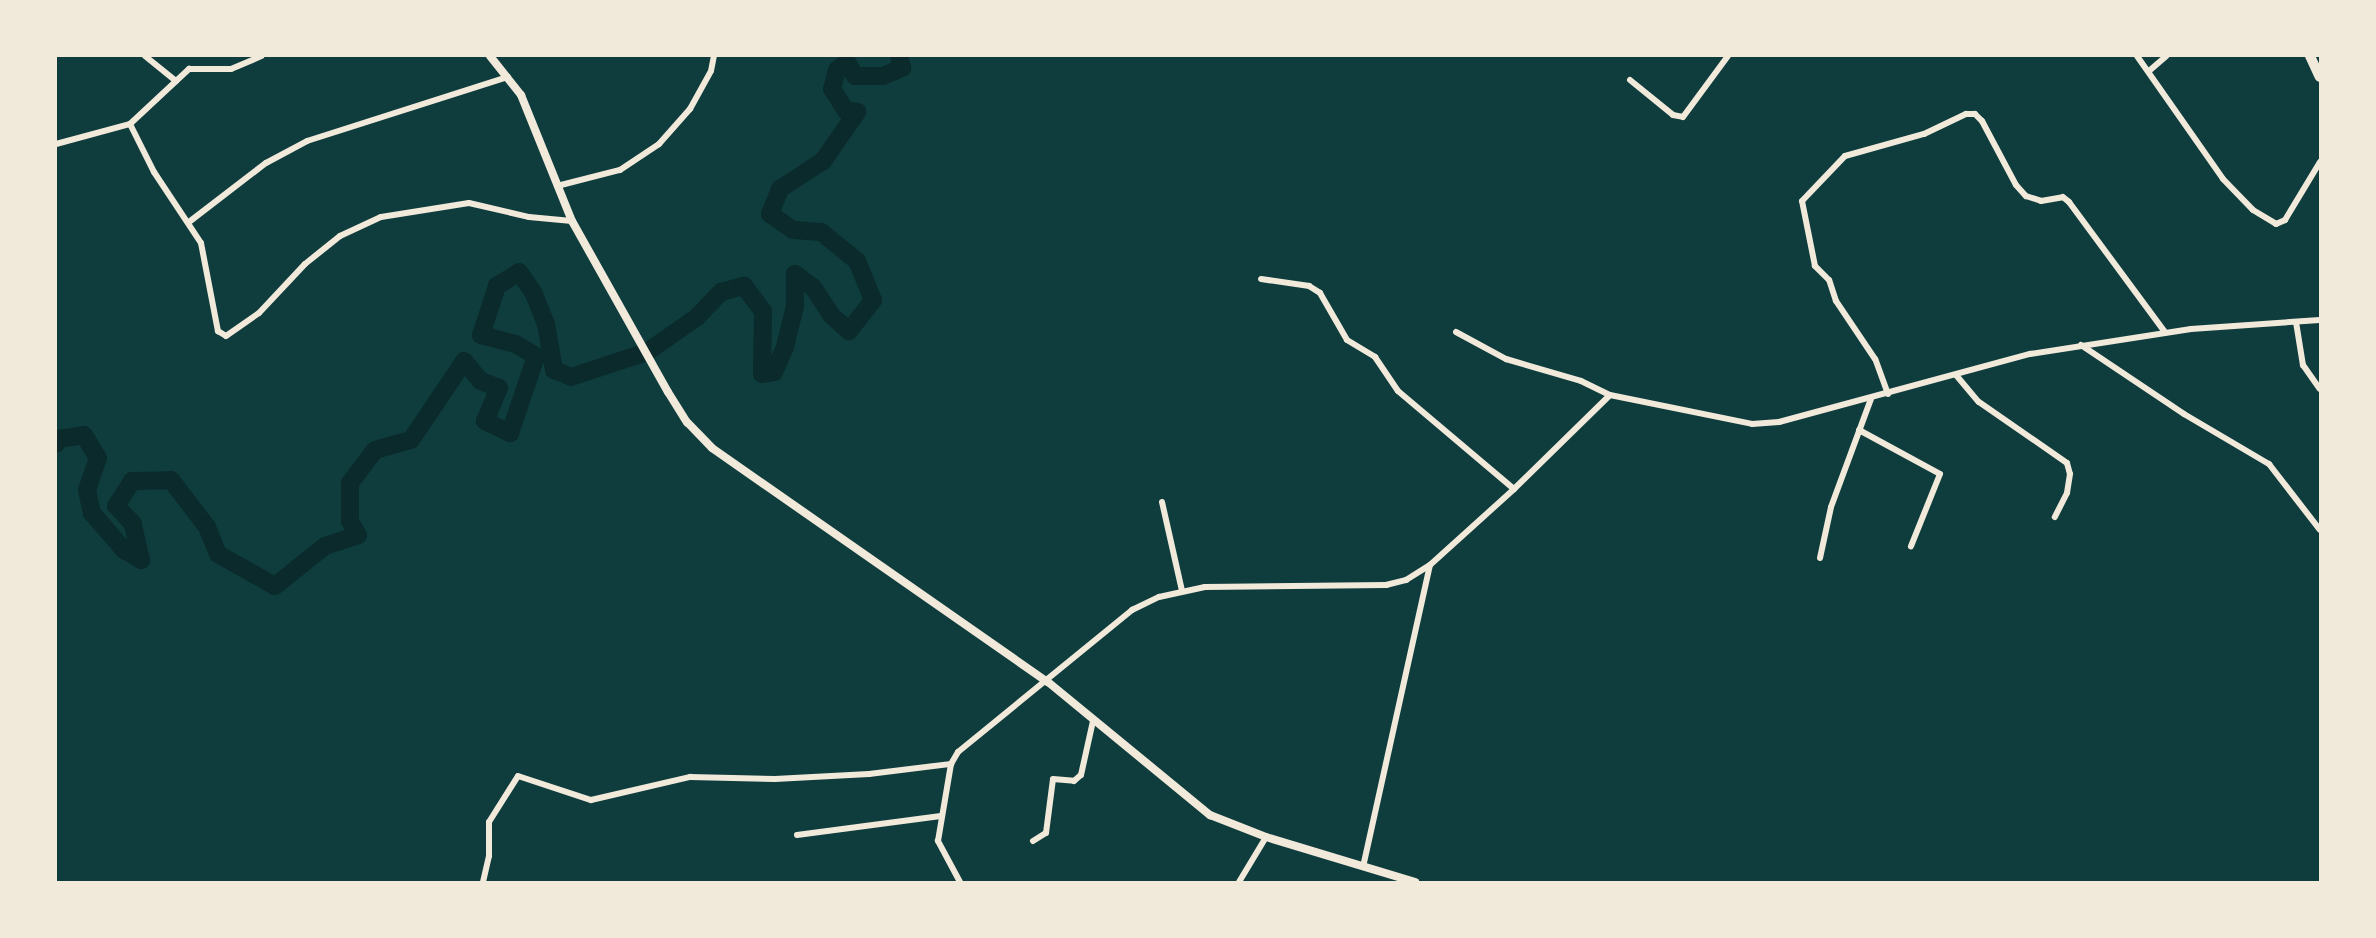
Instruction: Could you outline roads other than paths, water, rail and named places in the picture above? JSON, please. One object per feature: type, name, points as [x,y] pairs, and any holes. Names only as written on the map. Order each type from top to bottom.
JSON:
[{"type":"highway","points":[[2310,56],[2320,77]]},
{"type":"street","points":[[146,56],[176,81]]},
{"type":"street","points":[[56,144],[129,124],[194,67],[231,69],[261,56]]},
{"type":"street","points":[[490,56],[509,76],[521,95],[572,221],[687,422],[712,448],[1048,682],[1093,721],[1210,814],[1266,837],[1415,882]]},
{"type":"street","points":[[557,186],[620,170],[659,144],[690,109],[711,71],[714,56]]},
{"type":"street","points":[[1630,80],[1673,115],[1683,117],[1728,56]]},
{"type":"street","points":[[2137,56],[2223,179],[2253,210],[2276,225],[2285,220],[2320,162]]},
{"type":"street","points":[[2149,71],[2166,56]]},
{"type":"street","points":[[189,222],[266,163],[307,141],[509,76]]},
{"type":"street","points":[[1888,394],[1875,359],[1836,301],[1829,280],[1815,266],[1802,201],[1845,156],[1924,134],[1966,114],[1975,114],[1982,121],[2016,185],[2026,196],[2041,201],[2057,196],[2069,202],[2165,332]]},
{"type":"street","points":[[129,124],[154,172],[189,222],[206,259],[218,331],[226,336],[259,312],[314,257],[340,236],[381,216],[469,203],[529,217],[572,221]]},
{"type":"street","points":[[1261,279],[1309,286],[1320,293],[1347,340],[1375,357],[1398,392],[1515,489]]},
{"type":"street","points":[[1456,332],[1506,358],[1581,381],[1610,395],[1752,424],[1779,422],[1871,399],[2030,354],[2165,332],[2320,321]]},
{"type":"street","points":[[2296,322],[2303,365],[2320,389]]},
{"type":"street","points":[[2081,345],[2184,414],[2269,464],[2320,530]]},
{"type":"street","points":[[1956,375],[1979,402],[2067,463],[2070,474],[2067,494],[2055,517]]},
{"type":"street","points":[[960,882],[939,847],[941,816],[951,764],[970,740],[1048,682],[1132,610],[1182,591],[1386,585],[1406,580],[1430,565],[1515,489],[1610,395]]},
{"type":"street","points":[[1820,558],[1831,507],[1871,399]]},
{"type":"street","points":[[1859,430],[1940,474],[1911,546]]},
{"type":"street","points":[[1162,502],[1182,591]]},
{"type":"street","points":[[1363,867],[1430,565]]},
{"type":"street","points":[[1033,841],[1046,833],[1053,778],[1074,781],[1081,775],[1093,721]]},
{"type":"street","points":[[483,882],[489,856],[489,822],[518,776],[591,801],[690,777],[787,779],[951,764]]},
{"type":"street","points":[[797,835],[941,816]]},
{"type":"street","points":[[1239,882],[1266,837]]},
{"type":"waterway","points":[[56,444],[59,439],[84,435],[98,458],[87,490],[92,513],[124,550],[141,560],[133,524],[116,506],[132,481],[171,480],[207,527],[218,554],[275,586],[325,546],[358,535],[350,521],[350,483],[375,450],[411,440],[464,361],[481,381],[499,388],[485,421],[510,433],[536,356],[515,344],[481,335],[497,286],[519,272],[533,292],[546,324],[554,370],[571,377],[647,352],[697,317],[721,292],[744,286],[763,311],[762,374],[774,372],[785,347],[795,306],[795,274],[813,287],[831,315],[849,331],[873,300],[857,261],[821,232],[793,230],[770,214],[780,189],[823,161],[857,112],[846,111],[832,89],[837,70],[847,62],[855,76],[883,76],[902,68],[899,56]]}]
